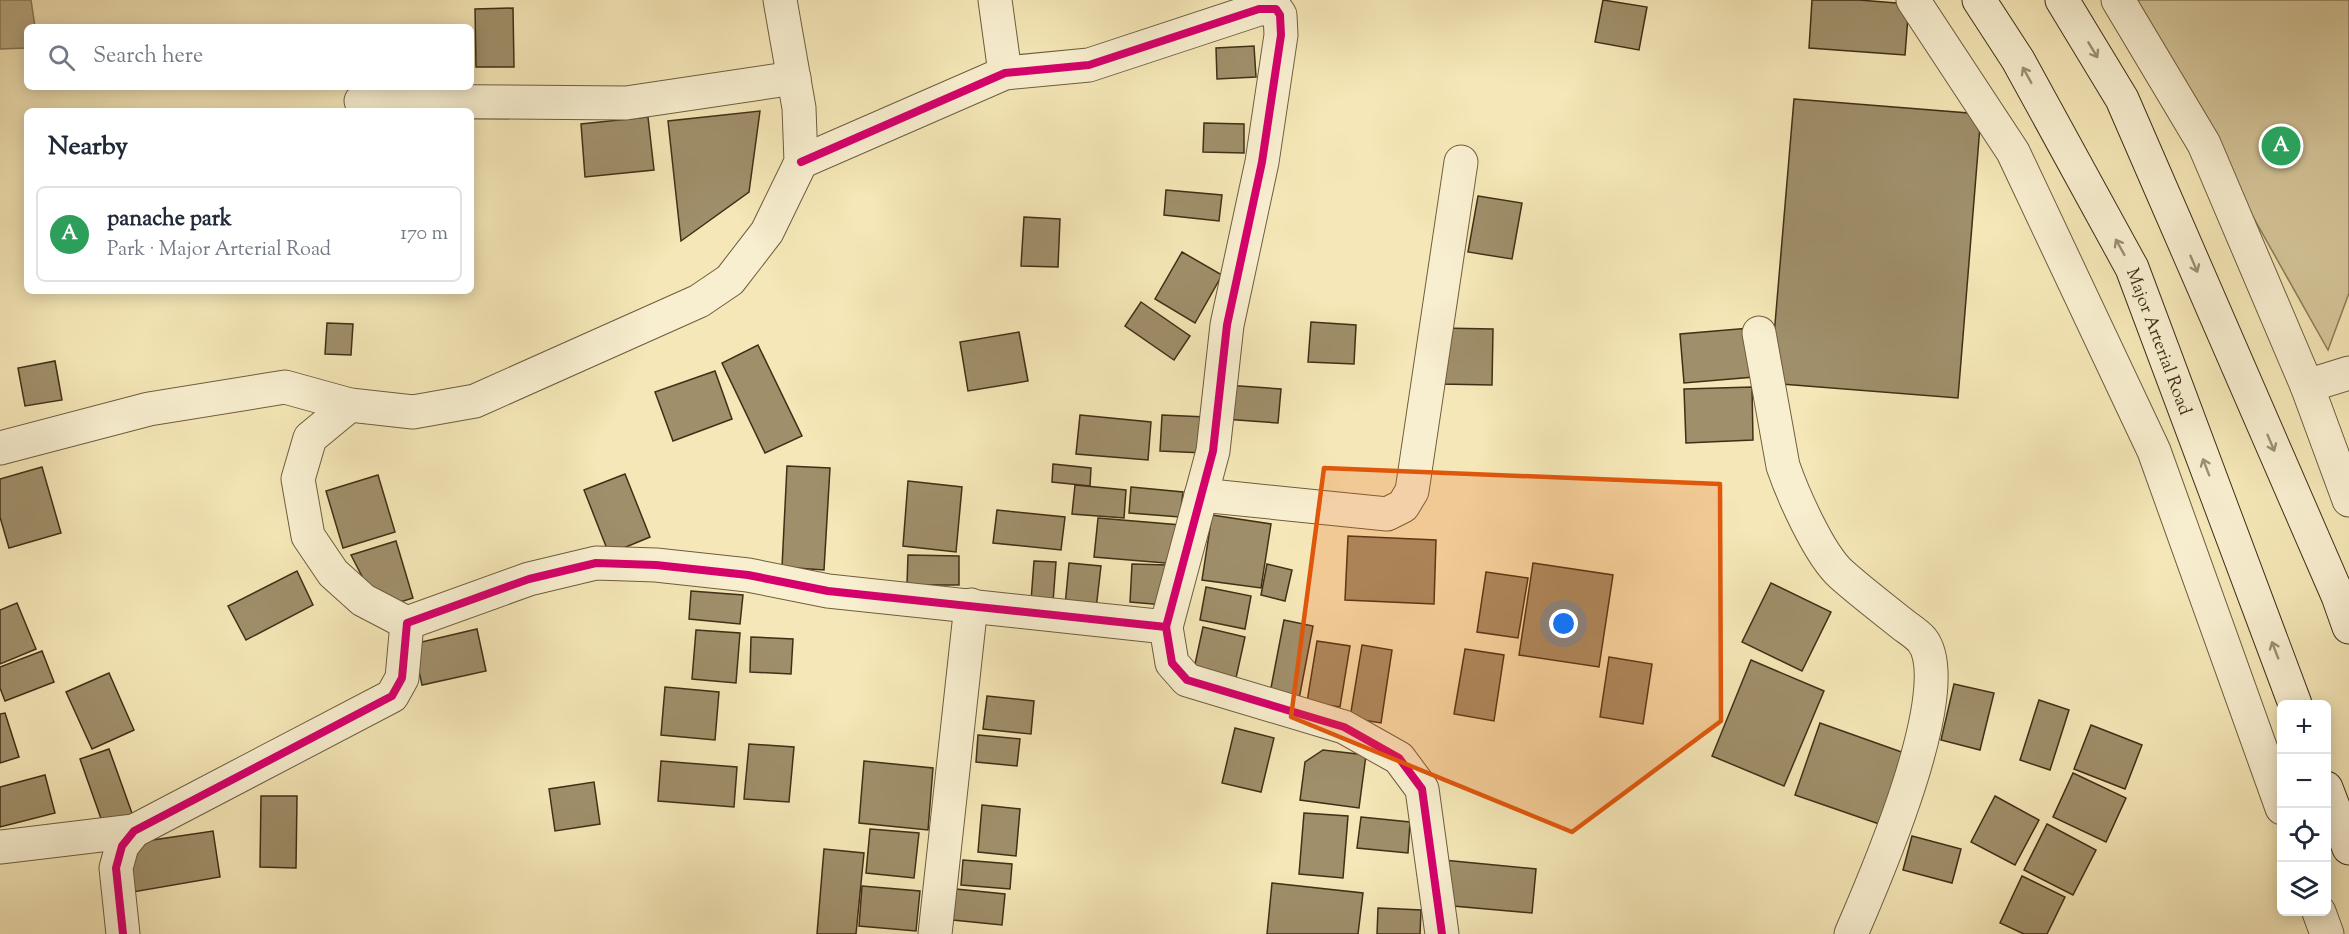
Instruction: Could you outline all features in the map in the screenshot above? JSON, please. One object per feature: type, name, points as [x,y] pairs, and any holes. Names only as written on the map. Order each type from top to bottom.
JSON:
[{"type":"street","points":[[0,448],[150,409],[285,387],[350,405],[413,412],[475,401],[699,301],[730,280],[767,232],[801,162],[799,108],[780,0]]},
{"type":"street","points":[[994,0],[1005,73]]},
{"type":"street","points":[[1913,0],[2013,152],[2154,451],[2277,794]]},
{"type":"street","name":"Major Arterial Road","points":[[1979,0],[2019,60],[2132,267],[2293,700]]},
{"type":"street","points":[[2062,0],[2122,99],[2338,596],[2349,627]]},
{"type":"street","points":[[2118,0],[2205,144],[2307,386],[2349,500]]},
{"type":"street","points":[[801,162],[1005,73],[1089,65],[1259,9],[1276,9],[1280,15],[1281,35],[1262,162],[1227,325],[1213,451],[1166,627],[1172,663],[1187,680],[1344,727],[1399,758],[1422,789],[1442,934]]},
{"type":"street","points":[[361,101],[626,103],[794,78]]},
{"type":"street","points":[[1201,495],[1387,514],[1403,506],[1412,491],[1461,162]]},
{"type":"street","points":[[1759,333],[1783,466],[1825,555],[1839,573],[1922,641],[1932,664],[1932,696],[1916,759],[1884,858],[1851,934]]},
{"type":"street","points":[[2307,386],[2349,373]]},
{"type":"street","points":[[350,405],[310,438],[298,479],[308,536],[333,573],[363,600],[406,623],[529,579],[596,563],[656,565],[748,575],[828,591],[1166,627]]},
{"type":"street","points":[[935,934],[971,605]]},
{"type":"street","points":[[0,847],[134,831],[392,696],[402,678],[406,623]]},
{"type":"street","points":[[2331,801],[2349,848]]},
{"type":"street","points":[[123,934],[116,868],[122,846],[134,831]]},
{"type":"street","points":[[2320,916],[2327,934]]},
{"type":"highlighted area","points":[[1324,468],[1720,484],[1721,721],[1572,832],[1291,717]]},
{"type":"shaded area","points":[[0,0],[31,0],[35,24],[24,24],[24,48],[0,49]]},
{"type":"shaded area","points":[[2131,0],[2349,0],[2349,293],[2328,350]]},
{"type":"building","points":[[1603,0],[1647,7],[1639,50],[1595,42]]},
{"type":"building","points":[[1812,0],[1859,0],[1909,4],[1905,55],[1809,48]]},
{"type":"building","points":[[513,8],[514,67],[476,67],[475,9]]},
{"type":"building","points":[[1254,46],[1256,77],[1217,79],[1216,48]]},
{"type":"building","points":[[1794,99],[1981,114],[1958,398],[1770,383]]},
{"type":"building","points":[[760,111],[749,192],[681,241],[668,121]]},
{"type":"building","points":[[648,117],[654,170],[585,177],[581,124]]},
{"type":"building","points":[[1204,123],[1244,124],[1244,153],[1203,152]]},
{"type":"building","points":[[1166,190],[1222,195],[1219,221],[1164,215]]},
{"type":"building","points":[[1478,196],[1522,203],[1512,259],[1468,252]]},
{"type":"building","points":[[1024,217],[1060,219],[1058,267],[1021,266]]},
{"type":"building","points":[[1182,252],[1222,275],[1195,323],[1155,299]]},
{"type":"building","points":[[1141,302],[1190,336],[1174,360],[1125,326]]},
{"type":"building","points":[[1311,322],[1356,325],[1354,364],[1308,362]]},
{"type":"building","points":[[327,323],[353,324],[351,355],[325,354]]},
{"type":"building","points":[[1440,328],[1493,329],[1492,385],[1439,384]]},
{"type":"building","points":[[1750,328],[1754,377],[1684,383],[1680,334]]},
{"type":"building","points":[[1019,332],[1028,381],[968,391],[960,342]]},
{"type":"building","points":[[758,345],[802,436],[765,453],[722,363]]},
{"type":"building","points":[[55,361],[62,400],[25,406],[18,368]]},
{"type":"building","points":[[715,371],[732,419],[673,441],[655,392]]},
{"type":"building","points":[[1226,385],[1281,389],[1278,423],[1224,419]]},
{"type":"building","points":[[1752,387],[1753,440],[1686,443],[1684,389]]},
{"type":"building","points":[[1080,415],[1151,422],[1148,460],[1076,454]]},
{"type":"building","points":[[1162,415],[1206,417],[1204,453],[1160,451]]},
{"type":"building","points":[[1053,464],[1091,468],[1090,486],[1052,482]]},
{"type":"building","points":[[787,466],[830,468],[824,570],[782,567]]},
{"type":"building","points":[[42,467],[61,533],[9,548],[0,517],[0,479]]},
{"type":"building","points":[[625,474],[650,537],[609,554],[584,490]]},
{"type":"building","points":[[378,475],[395,532],[343,548],[326,491]]},
{"type":"building","points":[[908,481],[962,487],[956,552],[903,546]]},
{"type":"building","points":[[1075,485],[1126,490],[1124,518],[1072,514]]},
{"type":"building","points":[[1131,487],[1183,492],[1180,517],[1129,513]]},
{"type":"building","points":[[997,510],[1065,517],[1061,550],[993,543]]},
{"type":"building","points":[[1212,515],[1271,524],[1261,588],[1202,580]]},
{"type":"building","points":[[1098,518],[1181,525],[1177,564],[1094,557]]},
{"type":"building","points":[[1348,536],[1436,540],[1434,604],[1345,600]]},
{"type":"building","points":[[396,541],[413,598],[397,603],[366,584],[351,555]]},
{"type":"building","points":[[908,555],[959,556],[959,585],[907,585]]},
{"type":"building","points":[[1034,561],[1056,562],[1053,602],[1031,601]]},
{"type":"building","points":[[1069,563],[1101,566],[1096,609],[1065,606]]},
{"type":"building","points":[[1533,563],[1613,575],[1599,667],[1519,655]]},
{"type":"building","points":[[1132,564],[1167,565],[1164,605],[1130,602]]},
{"type":"building","points":[[1267,564],[1292,570],[1285,601],[1261,595]]},
{"type":"building","points":[[297,571],[313,605],[246,640],[228,606]]},
{"type":"building","points":[[1486,572],[1528,578],[1518,638],[1477,632]]},
{"type":"building","points":[[1771,583],[1831,612],[1802,671],[1742,642]]},
{"type":"building","points":[[1206,587],[1251,596],[1245,629],[1200,620]]},
{"type":"building","points":[[691,591],[743,595],[740,624],[689,619]]},
{"type":"building","points":[[17,603],[36,649],[0,664],[0,610]]},
{"type":"building","points":[[1284,620],[1313,626],[1299,699],[1270,693]]},
{"type":"building","points":[[1203,627],[1245,637],[1236,678],[1194,669]]},
{"type":"building","points":[[477,629],[486,671],[422,685],[413,644]]},
{"type":"building","points":[[696,630],[740,633],[736,683],[692,679]]},
{"type":"building","points":[[751,637],[793,639],[791,674],[750,672]]},
{"type":"building","points":[[1317,641],[1350,646],[1340,707],[1307,702]]},
{"type":"building","points":[[1362,645],[1392,650],[1381,723],[1350,718]]},
{"type":"building","points":[[1465,649],[1504,655],[1494,721],[1454,714]]},
{"type":"building","points":[[42,651],[54,682],[5,701],[0,688],[0,667]]},
{"type":"building","points":[[1609,657],[1652,664],[1643,724],[1600,717]]},
{"type":"building","points":[[1751,660],[1824,691],[1784,786],[1712,756]]},
{"type":"building","points":[[109,673],[134,730],[92,749],[66,692]]},
{"type":"building","points":[[1954,684],[1994,693],[1980,750],[1941,740]]},
{"type":"building","points":[[665,687],[719,692],[715,740],[661,735]]},
{"type":"building","points":[[987,696],[1034,701],[1031,734],[983,729]]},
{"type":"building","points":[[2039,700],[2069,710],[2050,770],[2020,760]]},
{"type":"building","points":[[5,713],[19,757],[0,763],[0,714]]},
{"type":"building","points":[[1820,723],[1910,755],[1885,826],[1795,795]]},
{"type":"building","points":[[2091,725],[2142,745],[2125,789],[2074,769]]},
{"type":"building","points":[[1235,728],[1274,738],[1261,792],[1222,783]]},
{"type":"building","points":[[978,735],[1020,739],[1017,766],[976,762]]},
{"type":"building","points":[[749,744],[794,747],[789,802],[744,799]]},
{"type":"building","points":[[109,749],[133,816],[104,827],[80,759]]},
{"type":"building","points":[[1323,750],[1366,755],[1359,808],[1300,800],[1305,762]]},
{"type":"building","points":[[661,761],[737,767],[734,807],[658,801]]},
{"type":"building","points":[[864,761],[933,768],[928,830],[859,823]]},
{"type":"building","points":[[2073,773],[2126,798],[2106,842],[2053,817]]},
{"type":"building","points":[[45,775],[55,813],[0,827],[0,787]]},
{"type":"building","points":[[594,782],[600,824],[555,831],[549,789]]},
{"type":"building","points":[[261,796],[297,796],[296,868],[260,867]]},
{"type":"building","points":[[1995,796],[2039,820],[2015,865],[1971,842]]},
{"type":"building","points":[[982,805],[1020,809],[1016,856],[978,852]]},
{"type":"building","points":[[1304,813],[1348,816],[1343,878],[1299,874]]},
{"type":"building","points":[[1361,817],[1410,822],[1408,853],[1357,848]]},
{"type":"building","points":[[2047,824],[2096,850],[2073,895],[2024,870]]},
{"type":"building","points":[[870,829],[919,833],[914,878],[866,873]]},
{"type":"building","points":[[213,831],[220,877],[133,892],[126,844]]},
{"type":"building","points":[[1912,836],[1961,849],[1952,883],[1903,870]]},
{"type":"building","points":[[824,849],[864,853],[856,934],[817,934]]},
{"type":"building","points":[[963,860],[1012,864],[1010,889],[961,885]]},
{"type":"building","points":[[1443,860],[1536,869],[1532,913],[1453,906]]},
{"type":"building","points":[[2022,876],[2065,897],[2047,934],[2024,934],[2000,923]]},
{"type":"building","points":[[1272,883],[1363,893],[1358,934],[1267,934]]},
{"type":"building","points":[[862,886],[920,891],[916,931],[859,926]]},
{"type":"building","points":[[956,889],[1005,894],[1002,925],[953,920]]},
{"type":"building","points":[[1378,908],[1421,910],[1420,934],[1377,934]]},
{"type":"cycle path","points":[[801,162],[1005,73],[1089,65],[1259,9],[1276,9],[1280,15],[1281,35],[1262,162],[1227,325],[1213,451],[1166,627]]},
{"type":"cycle path","points":[[123,934],[116,868],[122,846],[134,831],[392,696],[402,678],[407,623],[529,579],[596,563],[656,565],[748,575],[828,591],[1166,627],[1172,663],[1187,680],[1344,727],[1399,758],[1422,789],[1442,934]]},
{"type":"place","name":"panache park","points":[[2281,146]]}]
